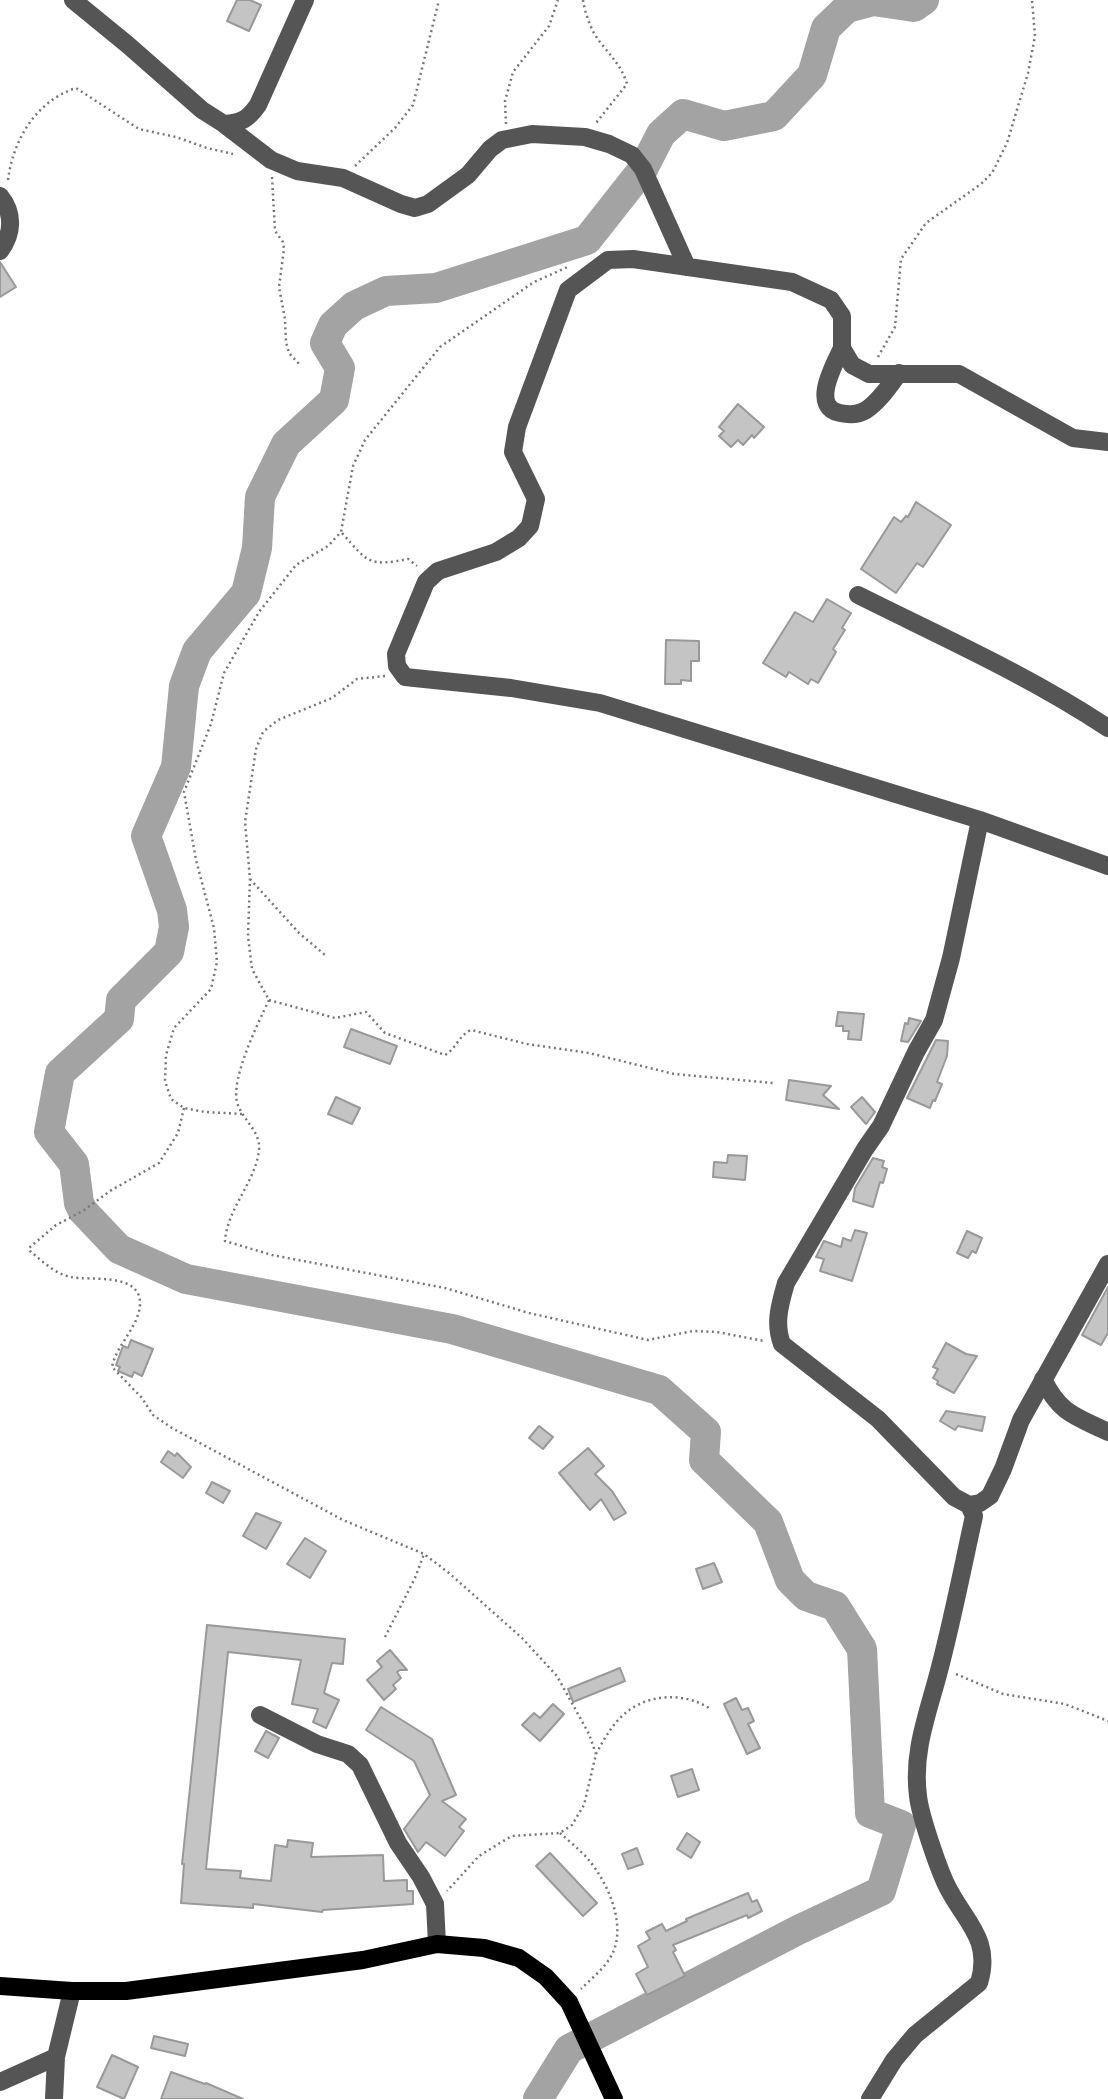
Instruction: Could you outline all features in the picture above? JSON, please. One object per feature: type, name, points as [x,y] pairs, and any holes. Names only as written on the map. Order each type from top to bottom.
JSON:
[{"type":"main road","points":[[0,1986],[72,1991],[126,1991],[363,1960],[436,1944],[484,1948],[519,1958],[546,1977],[569,2002],[614,2099]]},
{"type":"street","points":[[73,0],[128,44],[202,110],[266,156],[297,171],[321,177],[343,178],[415,208],[428,204],[468,176],[490,149],[502,140],[532,134],[585,137],[609,144],[632,155],[643,169],[687,267]]},
{"type":"street","points":[[224,124],[239,123],[250,117],[305,0]]},
{"type":"street","points":[[0,251],[7,243],[12,225],[3,199]]},
{"type":"street","points":[[899,373],[866,410],[849,415],[833,412],[826,403],[825,392],[842,348],[842,316],[831,299],[792,282],[633,259],[608,260],[568,290],[517,427],[513,452],[536,499],[530,526],[519,538],[496,552],[438,571],[426,582],[396,654],[397,666],[405,677],[511,688],[600,703],[980,820],[1108,866]]},
{"type":"street","points":[[842,348],[852,365],[869,374],[959,374],[1073,438],[1108,442]]},
{"type":"street","points":[[858,595],[1020,676],[1108,728]]},
{"type":"street","points":[[870,2099],[894,2060],[915,2035],[979,1983],[983,1971],[981,1941],[946,1883],[918,1800],[915,1770],[921,1731],[940,1668],[974,1516],[969,1505],[954,1497],[938,1482],[878,1419],[782,1344],[778,1333],[779,1307],[786,1283],[850,1172],[881,1126],[934,1020],[951,958],[980,820]]},
{"type":"street","points":[[969,1505],[980,1503],[990,1496],[1021,1420],[1108,1264]]},
{"type":"street","points":[[1042,1379],[1051,1397],[1064,1411],[1108,1432]]},
{"type":"street","points":[[260,1714],[317,1744],[348,1754],[360,1765],[398,1843],[435,1904],[436,1944]]},
{"type":"street","points":[[54,2099],[56,2057],[72,1991]]},
{"type":"street","points":[[0,2082],[56,2057]]},
{"type":"path","points":[[343,178],[395,128],[414,105],[439,0]]},
{"type":"path","points":[[502,140],[506,128],[505,101],[513,72],[549,26],[558,0]]},
{"type":"path","points":[[583,0],[584,12],[597,38],[613,55],[627,84],[585,137]]},
{"type":"path","points":[[869,374],[895,327],[901,259],[926,223],[981,184],[992,173],[1007,143],[1028,73],[1035,36],[1032,0]]},
{"type":"path","points":[[3,199],[10,163],[32,117],[65,92],[76,88],[139,129],[230,154],[266,156],[275,232],[283,242],[284,249],[279,287],[286,342],[289,352],[299,364]]},
{"type":"path","points":[[242,1114],[184,1108],[171,1099],[164,1081],[166,1055],[174,1028],[211,989],[217,962],[214,928],[196,860],[184,792],[211,724],[224,673],[259,612],[296,565],[328,546],[341,532],[353,466],[365,440],[440,347],[534,282],[578,262]]},
{"type":"path","points":[[341,532],[366,560],[377,563],[408,559],[417,565],[426,582]]},
{"type":"path","points":[[405,677],[357,679],[332,698],[278,720],[263,732],[256,749],[245,822],[245,841],[250,879],[248,936],[252,969],[269,1000],[335,1018],[366,1012],[385,1032],[444,1055],[450,1052],[464,1033],[471,1030],[674,1074],[773,1083]]},
{"type":"path","points":[[250,879],[299,933],[325,955]]},
{"type":"path","points":[[269,1000],[251,1038],[237,1088],[237,1101],[258,1138],[259,1150],[230,1220],[226,1242],[272,1255],[444,1288],[528,1313],[648,1340],[694,1332],[717,1332],[782,1344]]},
{"type":"path","points":[[184,1108],[178,1133],[159,1163],[56,1225],[33,1243],[30,1251],[60,1274],[71,1277],[110,1278],[128,1285],[137,1293],[140,1303],[137,1317],[111,1367],[142,1398],[153,1415],[172,1428],[343,1520],[424,1554],[449,1573],[522,1639],[558,1676],[589,1734],[596,1754]]},
{"type":"path","points":[[385,1637],[424,1554]]},
{"type":"path","points":[[940,1668],[1003,1694],[1065,1703],[1108,1721]]},
{"type":"path","points":[[435,1904],[479,1856],[512,1836],[560,1833],[572,1825],[584,1805],[596,1754],[610,1730],[623,1715],[662,1697],[680,1696],[696,1700],[709,1708]]},
{"type":"path","points":[[560,1833],[588,1858],[609,1888],[616,1919],[617,1939],[609,1960],[569,2002]]},
{"type":"building","points":[[237,0],[250,0],[261,5],[249,31],[227,21]]},
{"type":"building","points":[[0,262],[16,287],[0,297]]},
{"type":"building","points":[[738,404],[764,427],[743,445],[738,440],[731,447],[719,436],[724,431],[719,427]]},
{"type":"building","points":[[916,502],[951,525],[923,567],[917,563],[896,593],[861,569],[894,517],[901,522],[908,517]]},
{"type":"building","points":[[827,599],[851,613],[842,628],[845,630],[833,649],[836,652],[818,683],[811,679],[808,684],[789,672],[786,677],[763,663],[795,612],[813,622]]},
{"type":"building","points":[[666,640],[699,641],[699,661],[691,661],[691,681],[681,680],[681,684],[665,684]]},
{"type":"building","points":[[838,1012],[864,1014],[861,1040],[848,1039],[849,1031],[843,1031],[843,1026],[836,1026]]},
{"type":"building","points":[[909,1018],[921,1021],[908,1042],[901,1041],[905,1023],[908,1024]]},
{"type":"building","points":[[351,1029],[397,1046],[390,1064],[344,1047]]},
{"type":"building","points":[[936,1040],[948,1041],[947,1056],[937,1082],[942,1084],[930,1108],[907,1098]]},
{"type":"building","points":[[789,1080],[831,1086],[823,1095],[839,1109],[786,1100]]},
{"type":"building","points":[[336,1097],[360,1108],[352,1124],[328,1114]]},
{"type":"building","points":[[862,1097],[875,1112],[866,1124],[851,1107]]},
{"type":"building","points":[[728,1155],[747,1156],[745,1180],[713,1177],[714,1162],[727,1163]]},
{"type":"building","points":[[873,1158],[884,1161],[882,1167],[887,1169],[873,1207],[853,1201],[855,1188]]},
{"type":"building","points":[[855,1230],[867,1233],[852,1281],[820,1271],[824,1259],[816,1257],[824,1241],[841,1247],[843,1238],[851,1241]]},
{"type":"building","points":[[967,1231],[982,1238],[976,1253],[972,1251],[968,1258],[957,1253]]},
{"type":"building","points":[[1108,1287],[1108,1333],[1101,1345],[1082,1335]]},
{"type":"building","points":[[131,1340],[153,1349],[142,1376],[134,1372],[132,1377],[118,1371],[120,1367],[116,1365],[123,1346],[128,1348]]},
{"type":"building","points":[[946,1343],[966,1354],[977,1356],[954,1393],[937,1384],[938,1381],[933,1378],[938,1369],[933,1367]]},
{"type":"building","points":[[946,1411],[985,1417],[982,1431],[958,1426],[955,1430],[940,1421]]},
{"type":"building","points":[[539,1426],[553,1437],[543,1449],[529,1438]]},
{"type":"building","points":[[588,1448],[604,1466],[595,1474],[612,1491],[626,1513],[614,1520],[601,1499],[590,1510],[559,1473]]},
{"type":"building","points":[[168,1451],[175,1456],[177,1453],[191,1467],[183,1478],[161,1462]]},
{"type":"building","points":[[212,1482],[230,1491],[223,1503],[206,1493]]},
{"type":"building","points":[[256,1513],[281,1523],[266,1549],[243,1536]]},
{"type":"building","points":[[305,1538],[326,1551],[310,1578],[287,1564]]},
{"type":"building","points":[[714,1563],[722,1582],[703,1589],[696,1569]]},
{"type":"building","points":[[207,1625],[345,1639],[343,1664],[332,1663],[324,1693],[339,1700],[326,1728],[313,1722],[318,1709],[292,1704],[301,1660],[228,1652],[206,1869],[241,1871],[240,1878],[271,1881],[275,1845],[287,1847],[288,1840],[313,1843],[311,1857],[383,1855],[384,1881],[407,1880],[407,1891],[413,1891],[413,1904],[322,1912],[253,1904],[253,1908],[181,1903],[182,1864]]},
{"type":"building","points":[[390,1650],[407,1670],[397,1672],[401,1678],[393,1685],[396,1689],[384,1700],[367,1680],[382,1667],[377,1661]]},
{"type":"building","points":[[620,1668],[625,1681],[573,1702],[568,1689]]},
{"type":"building","points":[[736,1698],[742,1710],[748,1708],[754,1721],[748,1724],[760,1748],[747,1754],[724,1704]]},
{"type":"building","points":[[553,1704],[564,1714],[540,1741],[522,1725],[534,1713],[540,1718]]},
{"type":"building","points":[[381,1707],[432,1739],[456,1795],[442,1801],[466,1819],[459,1827],[464,1831],[445,1856],[426,1842],[418,1852],[404,1829],[430,1795],[414,1761],[366,1730]]},
{"type":"building","points":[[266,1731],[279,1738],[268,1758],[255,1751]]},
{"type":"building","points":[[692,1769],[699,1790],[678,1797],[671,1776]]},
{"type":"building","points":[[687,1833],[700,1842],[691,1858],[677,1849]]},
{"type":"building","points":[[637,1848],[643,1864],[628,1869],[622,1854]]},
{"type":"building","points":[[550,1853],[597,1903],[583,1916],[536,1866]]},
{"type":"building","points":[[748,1893],[752,1902],[757,1900],[762,1911],[673,1945],[676,1950],[673,1952],[685,1976],[647,1995],[636,1974],[648,1967],[638,1946],[650,1939],[646,1932],[662,1924],[666,1931],[687,1921],[686,1919]]},
{"type":"building","points":[[154,2036],[188,2044],[185,2056],[151,2048]]},
{"type":"building","points":[[112,2055],[138,2067],[124,2099],[97,2087]]},
{"type":"building","points":[[171,2072],[206,2083],[243,2099],[161,2099]]},
{"type":"waterway","points":[[538,2099],[569,2049],[798,1930],[881,1891],[901,1825],[870,1813],[862,1649],[835,1606],[806,1596],[790,1580],[768,1522],[704,1460],[706,1432],[659,1390],[452,1329],[186,1279],[119,1249],[83,1211],[79,1203],[74,1164],[49,1132],[60,1073],[119,1019],[121,1000],[169,952],[174,927],[172,910],[146,836],[176,767],[184,686],[197,651],[246,593],[257,548],[260,497],[286,444],[334,400],[340,368],[325,343],[333,325],[354,306],[386,291],[436,288],[587,240],[643,169],[661,134],[683,114],[724,126],[774,116],[812,75],[826,28],[847,8],[873,1],[914,7],[924,0]]}]
